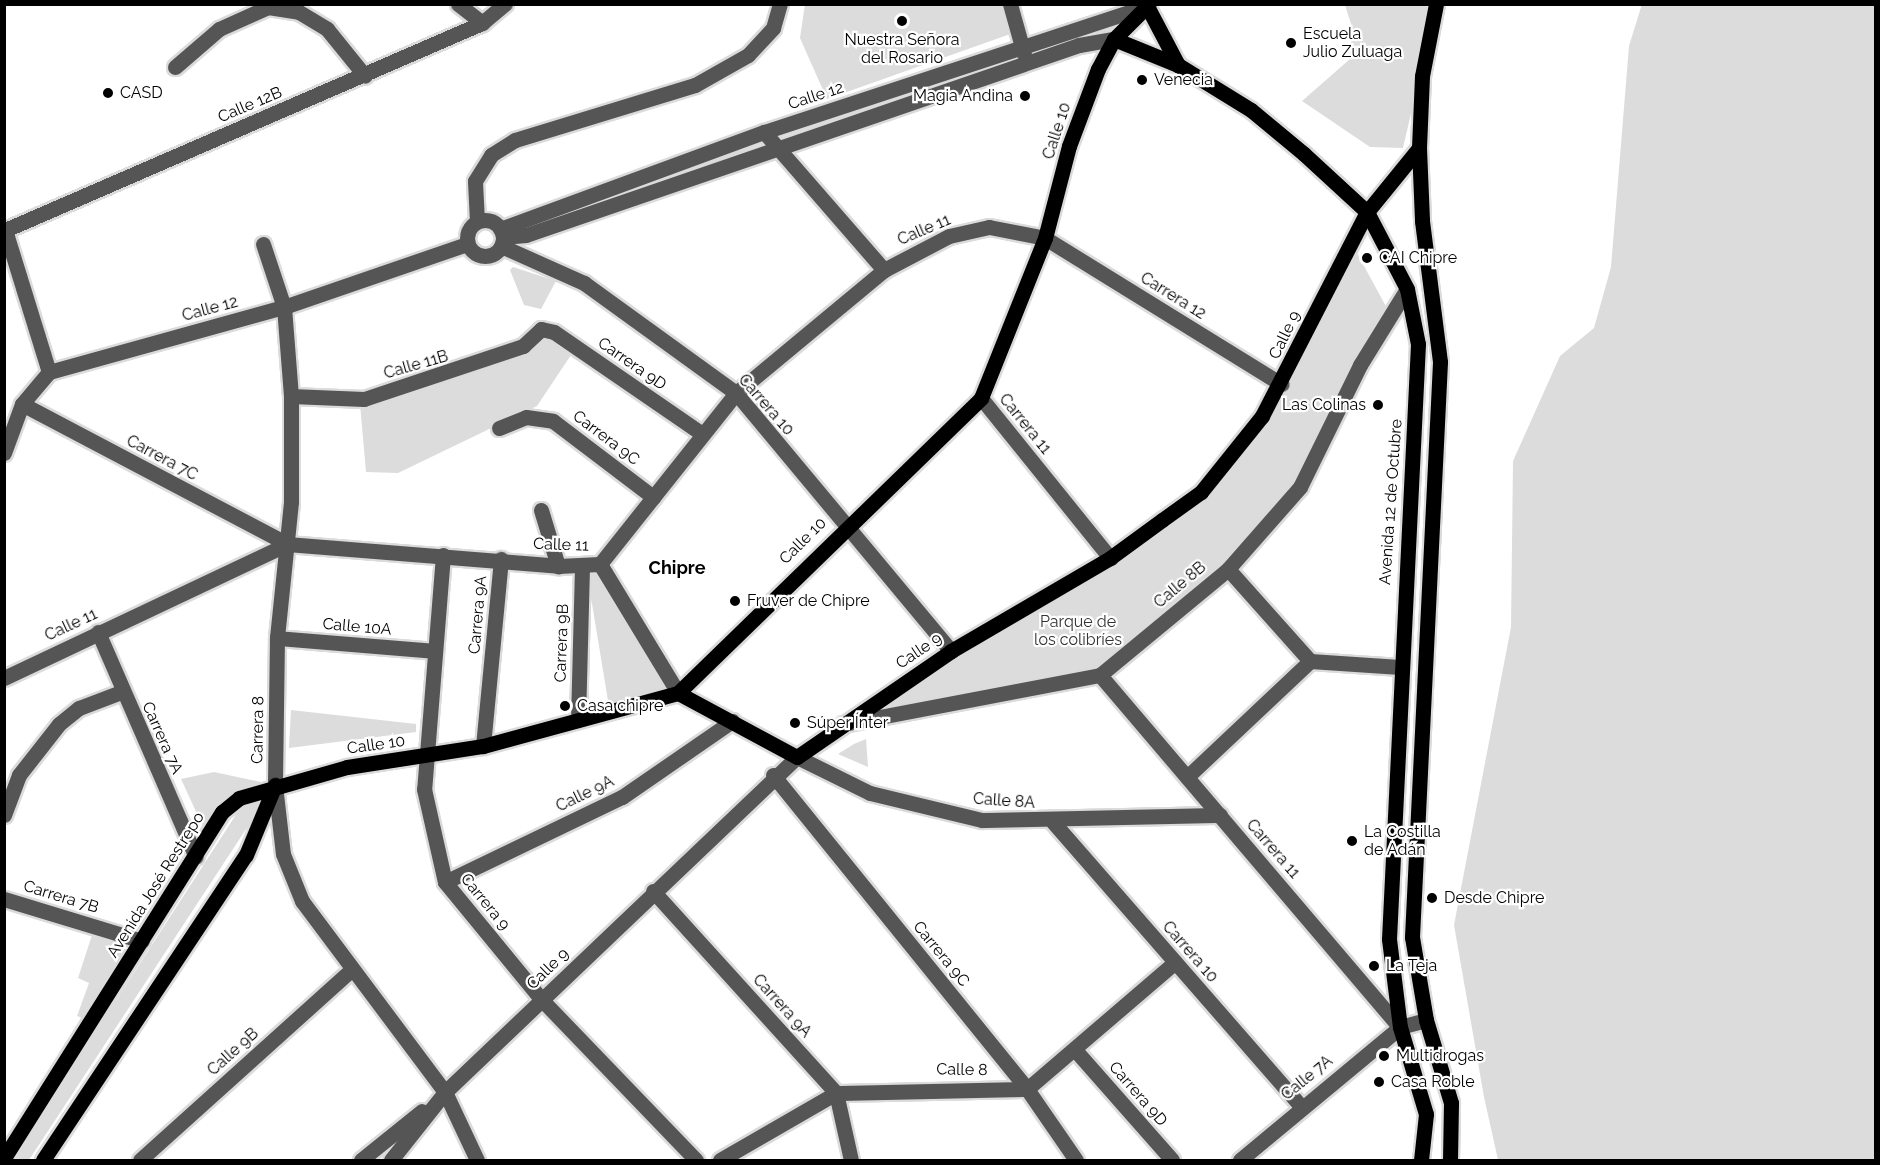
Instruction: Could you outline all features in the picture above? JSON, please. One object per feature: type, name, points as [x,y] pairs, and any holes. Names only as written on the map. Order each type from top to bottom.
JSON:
[{"type":"main road","points":[[1436,4],[1422,76],[1419,148],[1422,221],[1440,362],[1412,868],[1412,937],[1426,1020],[1451,1103],[1450,1161]]},
{"type":"main road","points":[[1114,39],[1148,5],[1178,65]]},
{"type":"main road","name":"Avenida 12 de Octubre","points":[[1114,39],[1178,65],[1251,110],[1367,212],[1407,289],[1418,345],[1400,667],[1389,939],[1400,1026],[1426,1114],[1421,1161]]},
{"type":"main road","name":"Calle 10","points":[[275,785],[347,767],[424,757],[483,746],[678,693],[844,526],[981,398],[1046,238],[1069,146],[1114,39]]},
{"type":"main road","name":"Calle 9","points":[[797,757],[951,651],[1110,558],[1201,492],[1262,416],[1281,384],[1367,212],[1419,148]]},
{"type":"main road","points":[[678,693],[797,757]]},
{"type":"main road","points":[[43,1161],[246,855],[275,785]]},
{"type":"main road","name":"Avenida José Restrepo","points":[[4,1158],[196,857],[222,812],[239,798],[275,785]]},
{"type":"street","points":[[458,4],[482,23]]},
{"type":"street","name":"Calle 12B","points":[[5,230],[365,76],[482,23],[505,4]]},
{"type":"street","points":[[780,4],[773,28],[748,55],[695,85],[515,140],[490,155],[475,181],[477,221],[470,226],[467,244],[479,256],[501,237],[526,235],[1026,64],[1114,39]]},
{"type":"street","points":[[1010,4],[1026,64]]},
{"type":"street","name":"Calle 12","points":[[501,237],[764,132],[1148,5]]},
{"type":"street","points":[[175,67],[219,29],[268,8],[299,12],[327,29],[365,76]]},
{"type":"street","points":[[764,132],[884,270]]},
{"type":"street","name":"Carrera 10","points":[[477,221],[501,237],[584,283],[736,393],[844,526],[951,651]]},
{"type":"street","name":"Calle 11","points":[[5,675],[287,544],[501,559],[558,566],[582,567],[600,564],[701,433],[736,393],[884,270],[950,236],[988,227],[1046,238]]},
{"type":"street","points":[[4,453],[22,404],[49,372],[5,230]]},
{"type":"street","name":"Carrera 12","points":[[1046,238],[1281,384]]},
{"type":"street","name":"Carrera 8","points":[[264,244],[284,307],[291,396],[287,544],[277,638],[275,785],[283,854],[302,902],[445,1092],[477,1161]]},
{"type":"street","name":"Calle 12","points":[[49,372],[284,307],[467,244]]},
{"type":"street","name":"Calle 8B","points":[[842,725],[1100,675],[1228,569],[1300,487],[1360,365],[1407,289]]},
{"type":"street","name":"Calle 11B","points":[[291,396],[373,396],[523,346],[541,329]]},
{"type":"street","name":"Carrera 9D","points":[[541,329],[555,332],[701,433]]},
{"type":"street","name":"Carrera 11","points":[[981,398],[1110,558]]},
{"type":"street","name":"Carrera 7C","points":[[22,404],[287,544]]},
{"type":"street","name":"Carrera 9C","points":[[499,428],[526,417],[553,420],[653,497]]},
{"type":"street","points":[[540,510],[558,566]]},
{"type":"street","name":"Carrera 9","points":[[443,555],[424,757],[431,834],[445,882],[542,1000],[696,1161]]},
{"type":"street","name":"Carrera 9A","points":[[483,746],[501,559]]},
{"type":"street","points":[[600,564],[678,693]]},
{"type":"street","name":"Carrera 9B","points":[[578,720],[582,567]]},
{"type":"street","points":[[1228,569],[1310,661],[1400,667]]},
{"type":"street","name":"Carrera 7A","points":[[98,632],[122,692],[196,857]]},
{"type":"street","name":"Calle 10A","points":[[277,638],[434,651]]},
{"type":"street","points":[[1187,777],[1310,661]]},
{"type":"street","name":"Carrera 11","points":[[1100,675],[1400,1026]]},
{"type":"street","points":[[4,815],[19,775],[59,724],[79,708],[122,692]]},
{"type":"street","name":"Calle 9A","points":[[445,882],[622,797],[732,721]]},
{"type":"street","name":"Calle 9","points":[[391,1161],[445,1092],[773,775],[797,757]]},
{"type":"street","name":"Calle 8A","points":[[797,757],[870,793],[982,820],[1053,822],[1220,815]]},
{"type":"street","name":"Carrera 9C","points":[[773,775],[1027,1089],[1076,1161]]},
{"type":"street","name":"Carrera 10","points":[[1053,822],[1300,1105]]},
{"type":"street","name":"Carrera 9A","points":[[653,891],[836,1093],[851,1161]]},
{"type":"street","name":"Carrera 7B","points":[[4,899],[142,941]]},
{"type":"street","points":[[1027,1089],[1076,1051],[1175,962]]},
{"type":"street","name":"Calle 9B","points":[[141,1161],[351,970]]},
{"type":"street","points":[[1400,1026],[1426,1020]]},
{"type":"street","name":"Calle 7A","points":[[1240,1161],[1300,1105],[1400,1026]]},
{"type":"street","name":"Carrera 9D","points":[[1076,1051],[1172,1161]]},
{"type":"street","name":"Calle 8","points":[[720,1161],[836,1093],[1027,1089]]},
{"type":"street","points":[[361,1161],[445,1092]]},
{"type":"green space","points":[[805,4],[1008,5],[1016,32],[827,99],[800,38]]},
{"type":"green space","points":[[1642,4],[1875,5],[1875,1160],[1498,1160],[1484,1097],[1454,925],[1511,627],[1513,461],[1560,356],[1594,328],[1611,267],[1629,46]]},
{"type":"green space","points":[[1345,5],[1436,5],[1403,148],[1370,147],[1302,101],[1350,59],[1352,27]]},
{"type":"green space","name":"Parque de los colibríes","points":[[1351,242],[1389,312],[1323,445],[1228,569],[1100,675],[842,725],[1201,492],[1232,456]]},
{"type":"green space","points":[[513,267],[556,281],[541,309],[524,305],[510,270]]},
{"type":"green space","points":[[541,333],[575,349],[537,406],[398,473],[366,472],[360,404],[453,377],[524,349]]},
{"type":"green space","points":[[585,561],[602,563],[677,693],[610,713]]},
{"type":"green space","points":[[291,710],[416,724],[416,732],[289,748]]},
{"type":"green space","points":[[866,739],[868,767],[838,754],[854,744]]},
{"type":"green space","points":[[214,772],[275,785],[29,1160],[13,1160],[248,796],[204,829],[181,779]]},
{"type":"green space","points":[[93,932],[129,943],[82,1018],[77,1016],[89,983],[78,978]]},
{"type":"place","name":"Nuestra Señora del Rosario","points":[[902,21]]},
{"type":"place","name":"Escuela Julio Zuluaga","points":[[1291,43]]},
{"type":"place","name":"Venecia","points":[[1142,80]]},
{"type":"place","name":"CASD","points":[[108,93]]},
{"type":"place","name":"Magia Andina","points":[[1025,96]]},
{"type":"place","name":"CAI Chipre","points":[[1367,258]]},
{"type":"place","name":"Las Colinas","points":[[1378,405]]},
{"type":"place","name":"Fruver de Chipre","points":[[735,601]]},
{"type":"place","name":"Casa chipre","points":[[565,706]]},
{"type":"place","name":"Súper Ínter","points":[[795,723]]},
{"type":"place","name":"La Costilla de Adán","points":[[1352,841]]},
{"type":"place","name":"Desde Chipre","points":[[1432,898]]},
{"type":"place","name":"La Teja","points":[[1374,966]]},
{"type":"place","name":"Multidrogas","points":[[1384,1056]]},
{"type":"place","name":"Casa Roble","points":[[1379,1082]]},
{"type":"district","name":"Chipre","points":[[677,568]]}]
